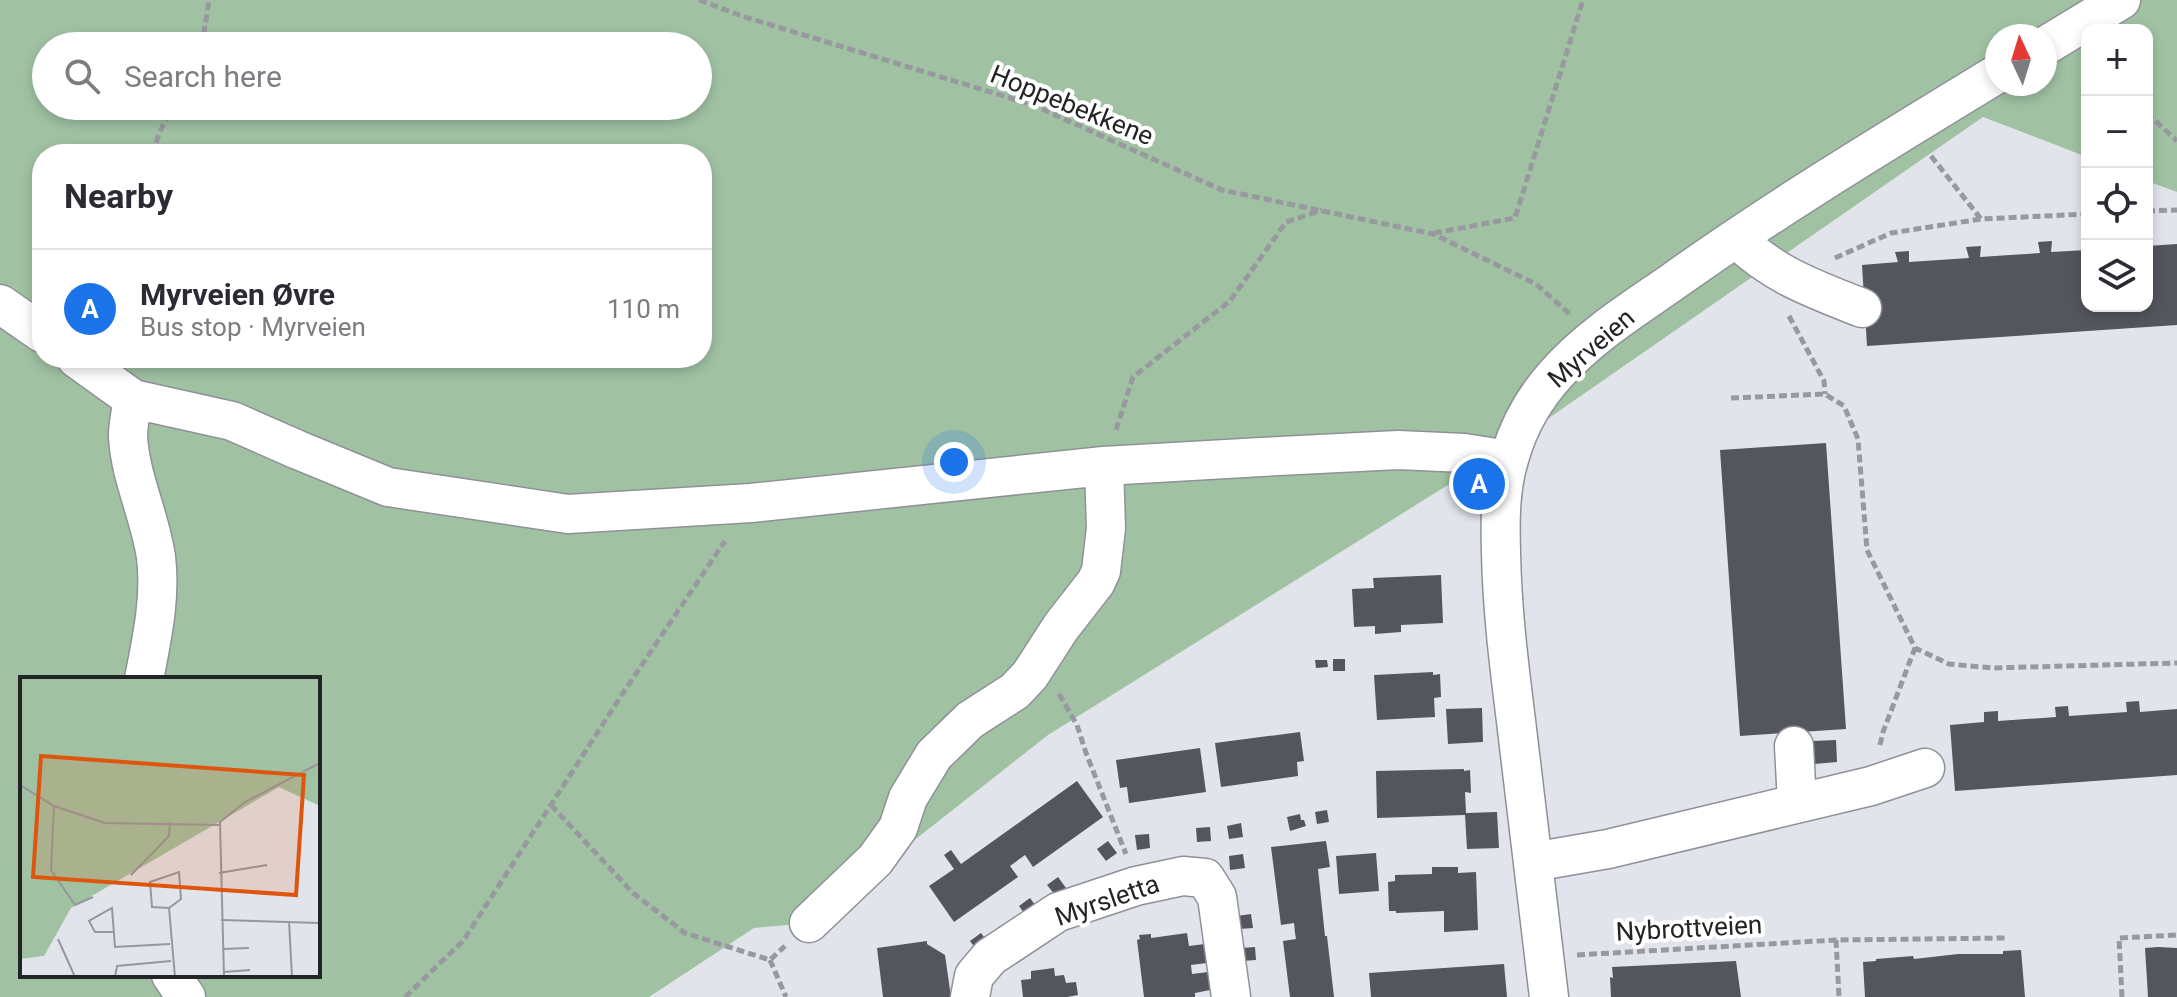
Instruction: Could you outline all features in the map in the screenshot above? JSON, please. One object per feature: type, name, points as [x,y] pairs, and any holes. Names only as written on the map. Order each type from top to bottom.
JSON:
[{"type":"street","points":[[2057,39],[2121,0]]},
{"type":"street","name":"Myrveien","points":[[1549,997],[1501,575],[1501,508],[1508,460],[1522,423],[1558,371],[1593,339],[1736,238],[1985,81]]},
{"type":"street","points":[[1736,238],[1760,260],[1788,278],[1862,308]]},
{"type":"street","points":[[0,304],[32,326]]},
{"type":"street","points":[[90,368],[133,399],[232,421],[388,487],[568,514],[751,503],[1104,466],[1398,450],[1464,453],[1508,460]]},
{"type":"street","points":[[133,399],[128,436],[131,459],[151,534],[158,584],[144,677]]},
{"type":"street","points":[[809,923],[875,860],[898,828],[908,798],[934,755],[970,720],[1015,691],[1088,594],[1101,571],[1106,528],[1104,466]]},
{"type":"street","points":[[1794,746],[1797,803]]},
{"type":"street","points":[[1533,862],[1608,849],[1871,786],[1925,768]]},
{"type":"street","name":"Myrsletta","points":[[970,997],[974,976],[990,957],[1058,912],[1136,886],[1183,876],[1205,878],[1217,897],[1231,997]]},
{"type":"street","points":[[172,977],[186,997]]},
{"type":"path","points":[[204,32],[209,0]]},
{"type":"path","name":"Hoppebekkene","points":[[699,0],[745,17],[1033,105],[1222,190],[1433,234]]},
{"type":"path","points":[[1433,234],[1515,218],[1583,0]]},
{"type":"path","points":[[2153,119],[2177,141]]},
{"type":"path","points":[[156,144],[166,120]]},
{"type":"path","points":[[1909,128],[1981,219]]},
{"type":"path","points":[[1104,466],[1133,377],[1230,301],[1286,222],[1323,210]]},
{"type":"path","points":[[2153,211],[2177,210]]},
{"type":"path","points":[[1825,394],[1824,381],[1789,315],[1785,297],[1788,278],[1891,233],[1981,219],[2081,214]]},
{"type":"path","points":[[1433,234],[1536,284],[1593,339]]},
{"type":"path","points":[[1731,398],[1825,394],[1844,406],[1858,439],[1867,550],[1915,648],[1949,664],[1992,668],[2177,663]]},
{"type":"path","points":[[405,997],[463,941],[623,693],[751,503]]},
{"type":"path","points":[[1871,786],[1883,732],[1915,648]]},
{"type":"path","points":[[1040,661],[1077,725],[1136,886]]},
{"type":"path","points":[[551,805],[633,893],[685,933],[770,960],[786,997]]},
{"type":"path","points":[[770,960],[809,923]]},
{"type":"path","points":[[2122,997],[2119,938],[2177,935]]},
{"type":"path","name":"Nybrottveien","points":[[1545,959],[1586,953],[1836,940],[2007,938]]},
{"type":"path","points":[[1836,940],[1839,997]]},
{"type":"green space","points":[[0,0],[2177,0],[2177,192],[2153,183],[2153,24],[2081,24],[2081,155],[1983,117],[1491,458],[1048,735],[809,923],[754,928],[649,997],[0,997]]},
{"type":"building","points":[[2052,241],[2051,252],[2081,250],[2081,312],[2153,312],[2153,246],[2177,244],[2177,325],[1867,346],[1862,265],[1898,262],[1895,252],[1909,251],[1909,262],[1969,258],[1966,247],[1981,246],[1980,257],[2040,253],[2038,242]]},
{"type":"building","points":[[1826,443],[1846,729],[1740,736],[1720,450]]},
{"type":"building","points":[[1441,575],[1443,623],[1401,625],[1401,632],[1375,634],[1375,626],[1354,627],[1352,589],[1374,588],[1373,578]]},
{"type":"building","points":[[1333,659],[1345,659],[1345,671],[1333,671]]},
{"type":"building","points":[[1315,660],[1327,660],[1328,667],[1316,668]]},
{"type":"building","points":[[1433,672],[1433,675],[1440,674],[1441,697],[1434,698],[1435,717],[1377,720],[1374,675]]},
{"type":"building","points":[[2139,701],[2140,712],[2177,709],[2177,775],[1955,791],[1950,725],[1984,722],[1984,712],[1998,711],[1998,721],[2056,717],[2055,707],[2068,706],[2069,716],[2127,712],[2126,702]]},
{"type":"building","points":[[1482,708],[1483,742],[1448,744],[1446,709]]},
{"type":"building","points":[[1300,732],[1304,761],[1297,762],[1298,776],[1221,787],[1215,743]]},
{"type":"building","points":[[1836,740],[1837,762],[1814,764],[1813,741]]},
{"type":"building","points":[[1200,748],[1206,792],[1129,803],[1127,787],[1120,788],[1116,760]]},
{"type":"building","points":[[1470,770],[1471,793],[1465,792],[1466,813],[1497,812],[1499,848],[1467,849],[1465,815],[1377,818],[1376,771]]},
{"type":"building","points":[[1077,781],[1103,817],[1033,867],[1025,855],[1010,866],[1018,877],[954,922],[929,886],[954,869],[944,855],[951,850],[961,864]]},
{"type":"building","points":[[1327,810],[1329,822],[1317,824],[1315,812]]},
{"type":"building","points":[[1300,814],[1306,826],[1290,831],[1287,817]]},
{"type":"building","points":[[1241,823],[1243,837],[1229,839],[1227,826]]},
{"type":"building","points":[[1210,827],[1211,841],[1197,842],[1196,828]]},
{"type":"building","points":[[1149,834],[1150,848],[1137,850],[1135,835]]},
{"type":"building","points":[[1108,841],[1117,853],[1106,861],[1097,849]]},
{"type":"building","points":[[1326,841],[1330,867],[1318,869],[1334,997],[1290,997],[1283,941],[1296,939],[1294,923],[1281,925],[1271,847]]},
{"type":"building","points":[[1376,853],[1379,891],[1339,894],[1336,856]]},
{"type":"building","points":[[1243,854],[1245,868],[1230,870],[1229,856]]},
{"type":"building","points":[[1432,867],[1458,867],[1458,873],[1476,872],[1478,930],[1444,932],[1444,911],[1389,911],[1388,882],[1395,881],[1395,875],[1432,874]]},
{"type":"building","points":[[1058,877],[1066,888],[1056,896],[1047,885]]},
{"type":"building","points":[[1030,898],[1038,909],[1027,917],[1019,906]]},
{"type":"building","points":[[1251,914],[1253,928],[1239,929],[1237,916]]},
{"type":"building","points":[[981,933],[989,944],[978,952],[970,941]]},
{"type":"building","points":[[1187,933],[1189,946],[1205,944],[1207,963],[1191,965],[1192,974],[1208,972],[1209,978],[1214,977],[1215,989],[1195,993],[1195,997],[1144,997],[1139,935],[1151,934],[1151,938]]},
{"type":"building","points":[[927,941],[945,955],[951,997],[883,997],[877,948]]},
{"type":"building","points":[[1255,947],[1256,960],[1242,961],[1241,948]]},
{"type":"building","points":[[2145,948],[2177,948],[2177,997],[2148,997]]},
{"type":"building","points":[[2021,950],[2025,997],[1865,997],[1863,962],[1913,956],[1914,959],[1958,954],[2003,954],[2003,951]]},
{"type":"building","points":[[1736,961],[1741,997],[1611,997],[1612,967]]},
{"type":"building","points":[[1504,964],[1507,997],[1371,997],[1369,973]]},
{"type":"building","points":[[1054,968],[1055,976],[1064,975],[1066,983],[1076,982],[1078,995],[1023,997],[1021,980],[1031,979],[1031,971]]},
{"type":"place","name":"Myrveien Øvre","points":[[1479,484]]}]
